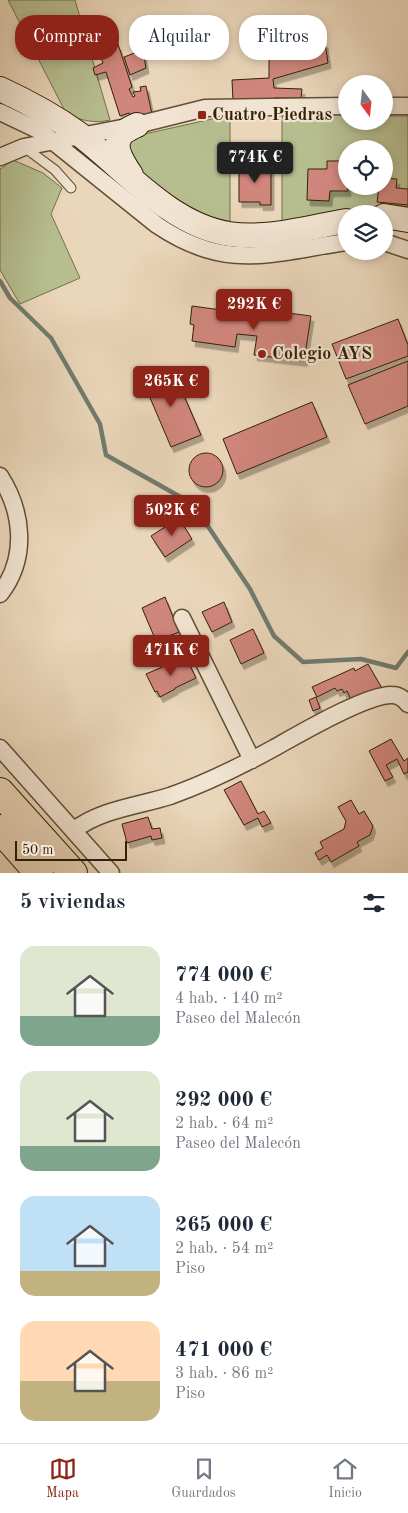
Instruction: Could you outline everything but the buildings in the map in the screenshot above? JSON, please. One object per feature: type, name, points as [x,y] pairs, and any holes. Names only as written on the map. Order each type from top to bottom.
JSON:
[{"type":"highway","points":[[0,792],[73,873]]},
{"type":"highway","points":[[0,829],[39,873]]},
{"type":"highway","points":[[0,853],[21,873]]},
{"type":"street","points":[[0,89],[49,114],[80,141],[139,184],[165,206],[191,222],[218,232],[264,235],[338,222]]},
{"type":"street","points":[[0,157],[24,147],[53,141],[80,141],[205,108],[338,106]]},
{"type":"street","points":[[393,106],[408,106]]},
{"type":"street","points":[[0,112],[40,131],[53,141]]},
{"type":"street","points":[[137,125],[124,132],[118,138],[118,142],[125,167],[139,184]]},
{"type":"street","points":[[80,141],[157,225],[170,234],[197,247],[225,254],[252,256],[338,243]]},
{"type":"street","points":[[393,218],[408,220]]},
{"type":"street","points":[[393,245],[408,250]]},
{"type":"street","points":[[0,476],[10,492],[16,509],[19,533],[14,566],[6,587],[0,594]]},
{"type":"street","points":[[182,618],[252,760]]},
{"type":"street","points":[[74,830],[101,814],[188,790],[220,776],[301,733],[373,698],[394,695],[408,704]]},
{"type":"street","points":[[0,748],[111,873]]},
{"type":"lane","points":[[24,147],[55,170],[70,188]]},
{"type":"green space","points":[[8,0],[75,0],[79,15],[16,15]]},
{"type":"green space","points":[[39,60],[92,60],[110,120],[88,121],[67,115]]},
{"type":"green space","points":[[284,113],[338,114],[338,130],[393,130],[393,116],[408,116],[408,209],[393,208],[393,205],[338,205],[338,213],[282,222],[282,120]]},
{"type":"green space","points":[[230,115],[230,225],[177,206],[134,165],[122,139]]},
{"type":"green space","points":[[13,160],[43,173],[62,188],[51,214],[80,278],[20,304],[0,270],[0,169]]},
{"type":"waterway","points":[[0,281],[10,298],[51,338],[100,424],[106,455],[193,504],[250,589],[274,636],[303,662],[361,659],[396,668],[408,652]]},
{"type":"place","name":"Cuatro Piedras","points":[[202,115]]},
{"type":"place","name":"Colegio AYS","points":[[262,354]]}]
